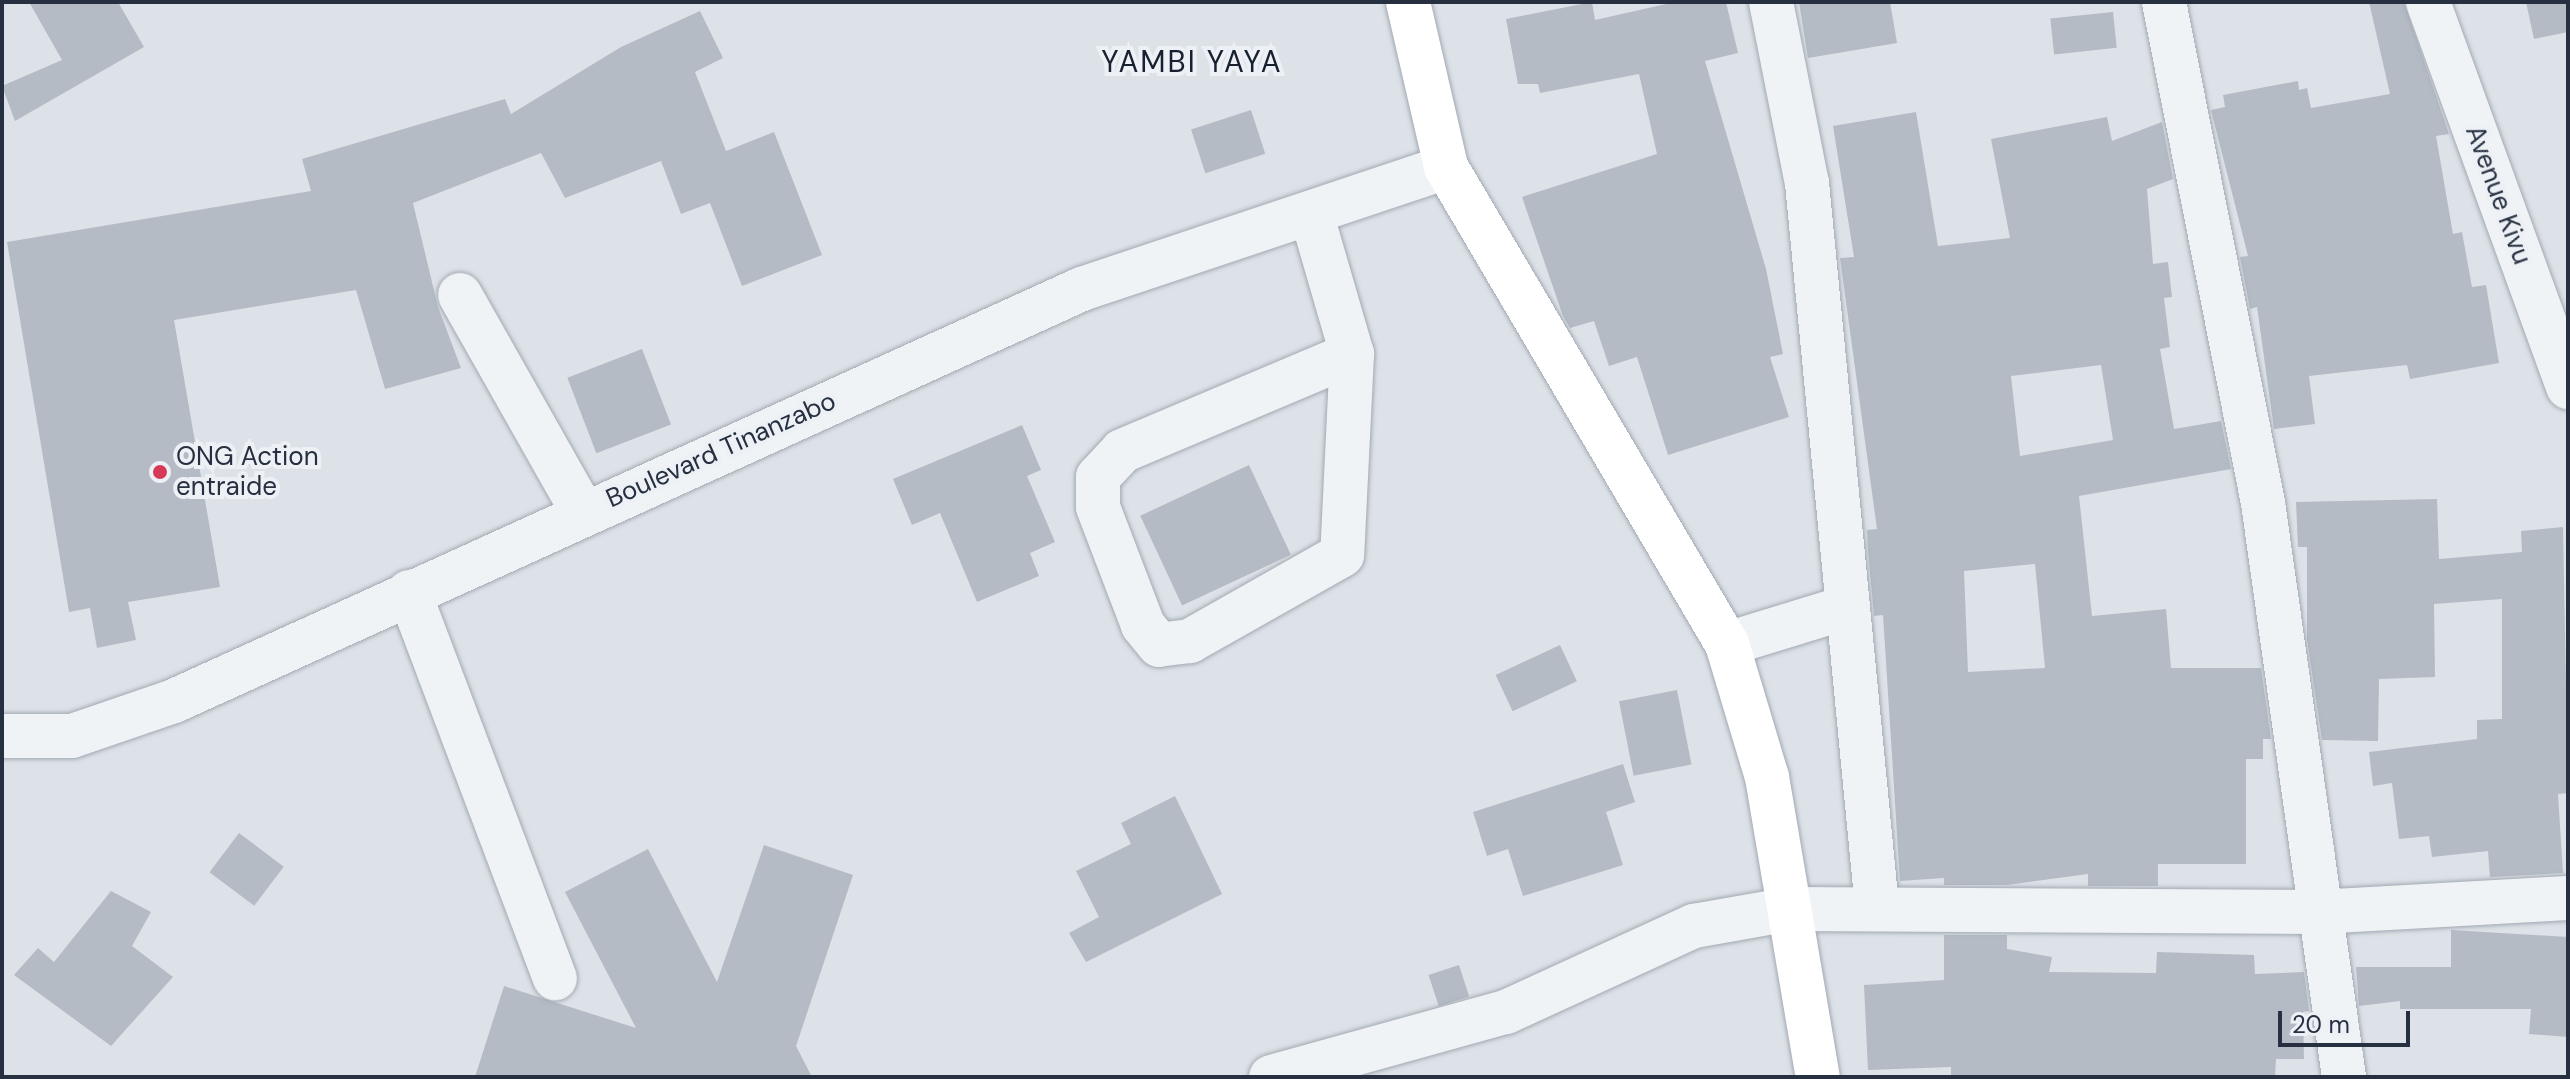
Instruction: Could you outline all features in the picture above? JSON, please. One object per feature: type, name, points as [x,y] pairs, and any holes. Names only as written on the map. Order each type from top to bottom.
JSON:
[{"type":"main road","points":[[1408,2],[1446,167],[1727,644],[1767,777],[1818,1077]]},
{"type":"street","points":[[1771,2],[1807,183],[1844,608],[1877,907]]},
{"type":"street","points":[[2164,2],[2263,503],[2317,912],[2344,1077]]},
{"type":"street","name":"Avenue Kivu","points":[[2428,2],[2568,387]]},
{"type":"street","name":"Boulevard Tinanzabo","points":[[2,736],[72,736],[174,701],[583,512],[1082,289],[1446,167]]},
{"type":"street","points":[[1311,213],[1352,354],[1342,555],[1190,641],[1159,645],[1143,625],[1098,507],[1098,477],[1122,451],[1352,354]]},
{"type":"street","points":[[460,295],[583,512]]},
{"type":"street","points":[[409,592],[555,978]]},
{"type":"street","points":[[1727,644],[1844,608]]},
{"type":"street","points":[[1271,1077],[1506,1012],[1694,926],[1790,909],[1877,907],[2317,912],[2568,898]]},
{"type":"building","points":[[29,2],[118,2],[144,47],[15,121],[2,86],[62,60]]},
{"type":"building","points":[[1592,2],[1595,20],[1675,2],[1726,2],[1738,53],[1705,61],[1766,269],[1783,354],[1770,357],[1789,417],[1668,455],[1637,357],[1609,366],[1594,321],[1570,328],[1563,316],[1522,197],[1657,154],[1639,74],[1540,93],[1538,84],[1518,84],[1506,19]]},
{"type":"building","points":[[1799,2],[1890,2],[1897,43],[1808,58]]},
{"type":"building","points":[[2369,2],[2404,2],[2449,134],[2436,136],[2453,234],[2462,232],[2472,287],[2486,285],[2499,363],[2410,379],[2407,365],[2309,376],[2315,424],[2274,429],[2257,307],[2250,309],[2240,257],[2248,256],[2211,110],[2225,107],[2223,95],[2298,81],[2299,90],[2307,88],[2311,108],[2390,94]]},
{"type":"building","points":[[2526,2],[2568,2],[2568,32],[2534,39]]},
{"type":"building","points":[[700,11],[723,58],[695,72],[726,151],[774,132],[822,255],[742,286],[710,203],[681,214],[661,161],[565,198],[541,153],[413,203],[438,307],[461,368],[385,389],[356,290],[174,320],[220,587],[128,602],[136,640],[97,648],[90,608],[69,612],[7,242],[311,191],[302,159],[505,99],[511,114],[621,47]]},
{"type":"building","points":[[2113,12],[2117,48],[2054,54],[2050,19]]},
{"type":"building","points":[[1251,110],[1265,154],[1205,173],[1191,129]]},
{"type":"building","points":[[1916,112],[1938,246],[2010,238],[1991,139],[2107,117],[2112,141],[2162,122],[2173,179],[2147,189],[2153,264],[2168,262],[2172,297],[2164,298],[2170,347],[2160,349],[2174,429],[2221,421],[2231,469],[2079,496],[2092,616],[2166,609],[2171,668],[2261,668],[2271,739],[2263,739],[2263,759],[2246,759],[2246,864],[2158,864],[2158,886],[2088,886],[2088,874],[2007,885],[1944,885],[1944,878],[1900,881],[1883,615],[1874,616],[1868,551],[1867,530],[1877,529],[1840,258],[1854,257],[1833,126]],"holes":[[[2101,365],[2113,440],[2020,456],[2011,376]],[[2035,564],[2045,668],[1968,672],[1964,571]]]},
{"type":"building","points":[[642,349],[671,425],[596,453],[567,378]]},
{"type":"building","points":[[1022,425],[1041,470],[1027,476],[1055,542],[1030,553],[1039,576],[977,602],[940,513],[912,525],[893,479]]},
{"type":"building","points":[[1249,465],[1291,555],[1182,605],[1140,516]]},
{"type":"building","points":[[2437,499],[2439,559],[2522,552],[2521,531],[2563,527],[2568,793],[2558,794],[2563,873],[2490,877],[2488,851],[2432,857],[2429,836],[2399,839],[2392,783],[2373,786],[2369,752],[2477,739],[2477,720],[2502,719],[2502,599],[2434,604],[2435,677],[2379,679],[2378,741],[2322,740],[2307,639],[2307,547],[2298,547],[2296,502]]},
{"type":"building","points":[[1560,645],[1577,681],[1513,711],[1496,675]]},
{"type":"building","points":[[1677,690],[1692,765],[1634,776],[1619,701]]},
{"type":"building","points":[[1623,764],[1635,802],[1606,812],[1623,865],[1523,896],[1508,849],[1487,856],[1473,812]]},
{"type":"building","points":[[1175,796],[1222,894],[1086,962],[1069,933],[1099,917],[1076,871],[1131,844],[1121,823]]},
{"type":"building","points":[[239,833],[284,867],[254,906],[210,872]]},
{"type":"building","points":[[764,845],[853,875],[796,1046],[812,1077],[475,1077],[504,986],[636,1028],[565,892],[648,849],[717,982]]},
{"type":"building","points":[[111,891],[151,912],[132,946],[173,977],[111,1046],[14,975],[38,948],[54,962]]},
{"type":"building","points":[[2451,930],[2568,937],[2568,1037],[2529,1034],[2531,1009],[2400,1009],[2400,1001],[2359,1006],[2356,967],[2451,967]]},
{"type":"building","points":[[1944,935],[2007,935],[2007,949],[2052,957],[2049,972],[2156,973],[2157,952],[2254,955],[2255,974],[2304,972],[2309,1011],[2303,1012],[2304,1059],[2276,1059],[2275,1077],[1951,1077],[1951,1067],[1868,1070],[1864,985],[1944,980]]},
{"type":"building","points":[[1459,965],[1469,996],[1439,1006],[1429,975]]},
{"type":"place","name":"ONG Action entraide","points":[[160,472]]},
{"type":"district","name":"YAMBI YAYA","points":[[1192,62]]}]
